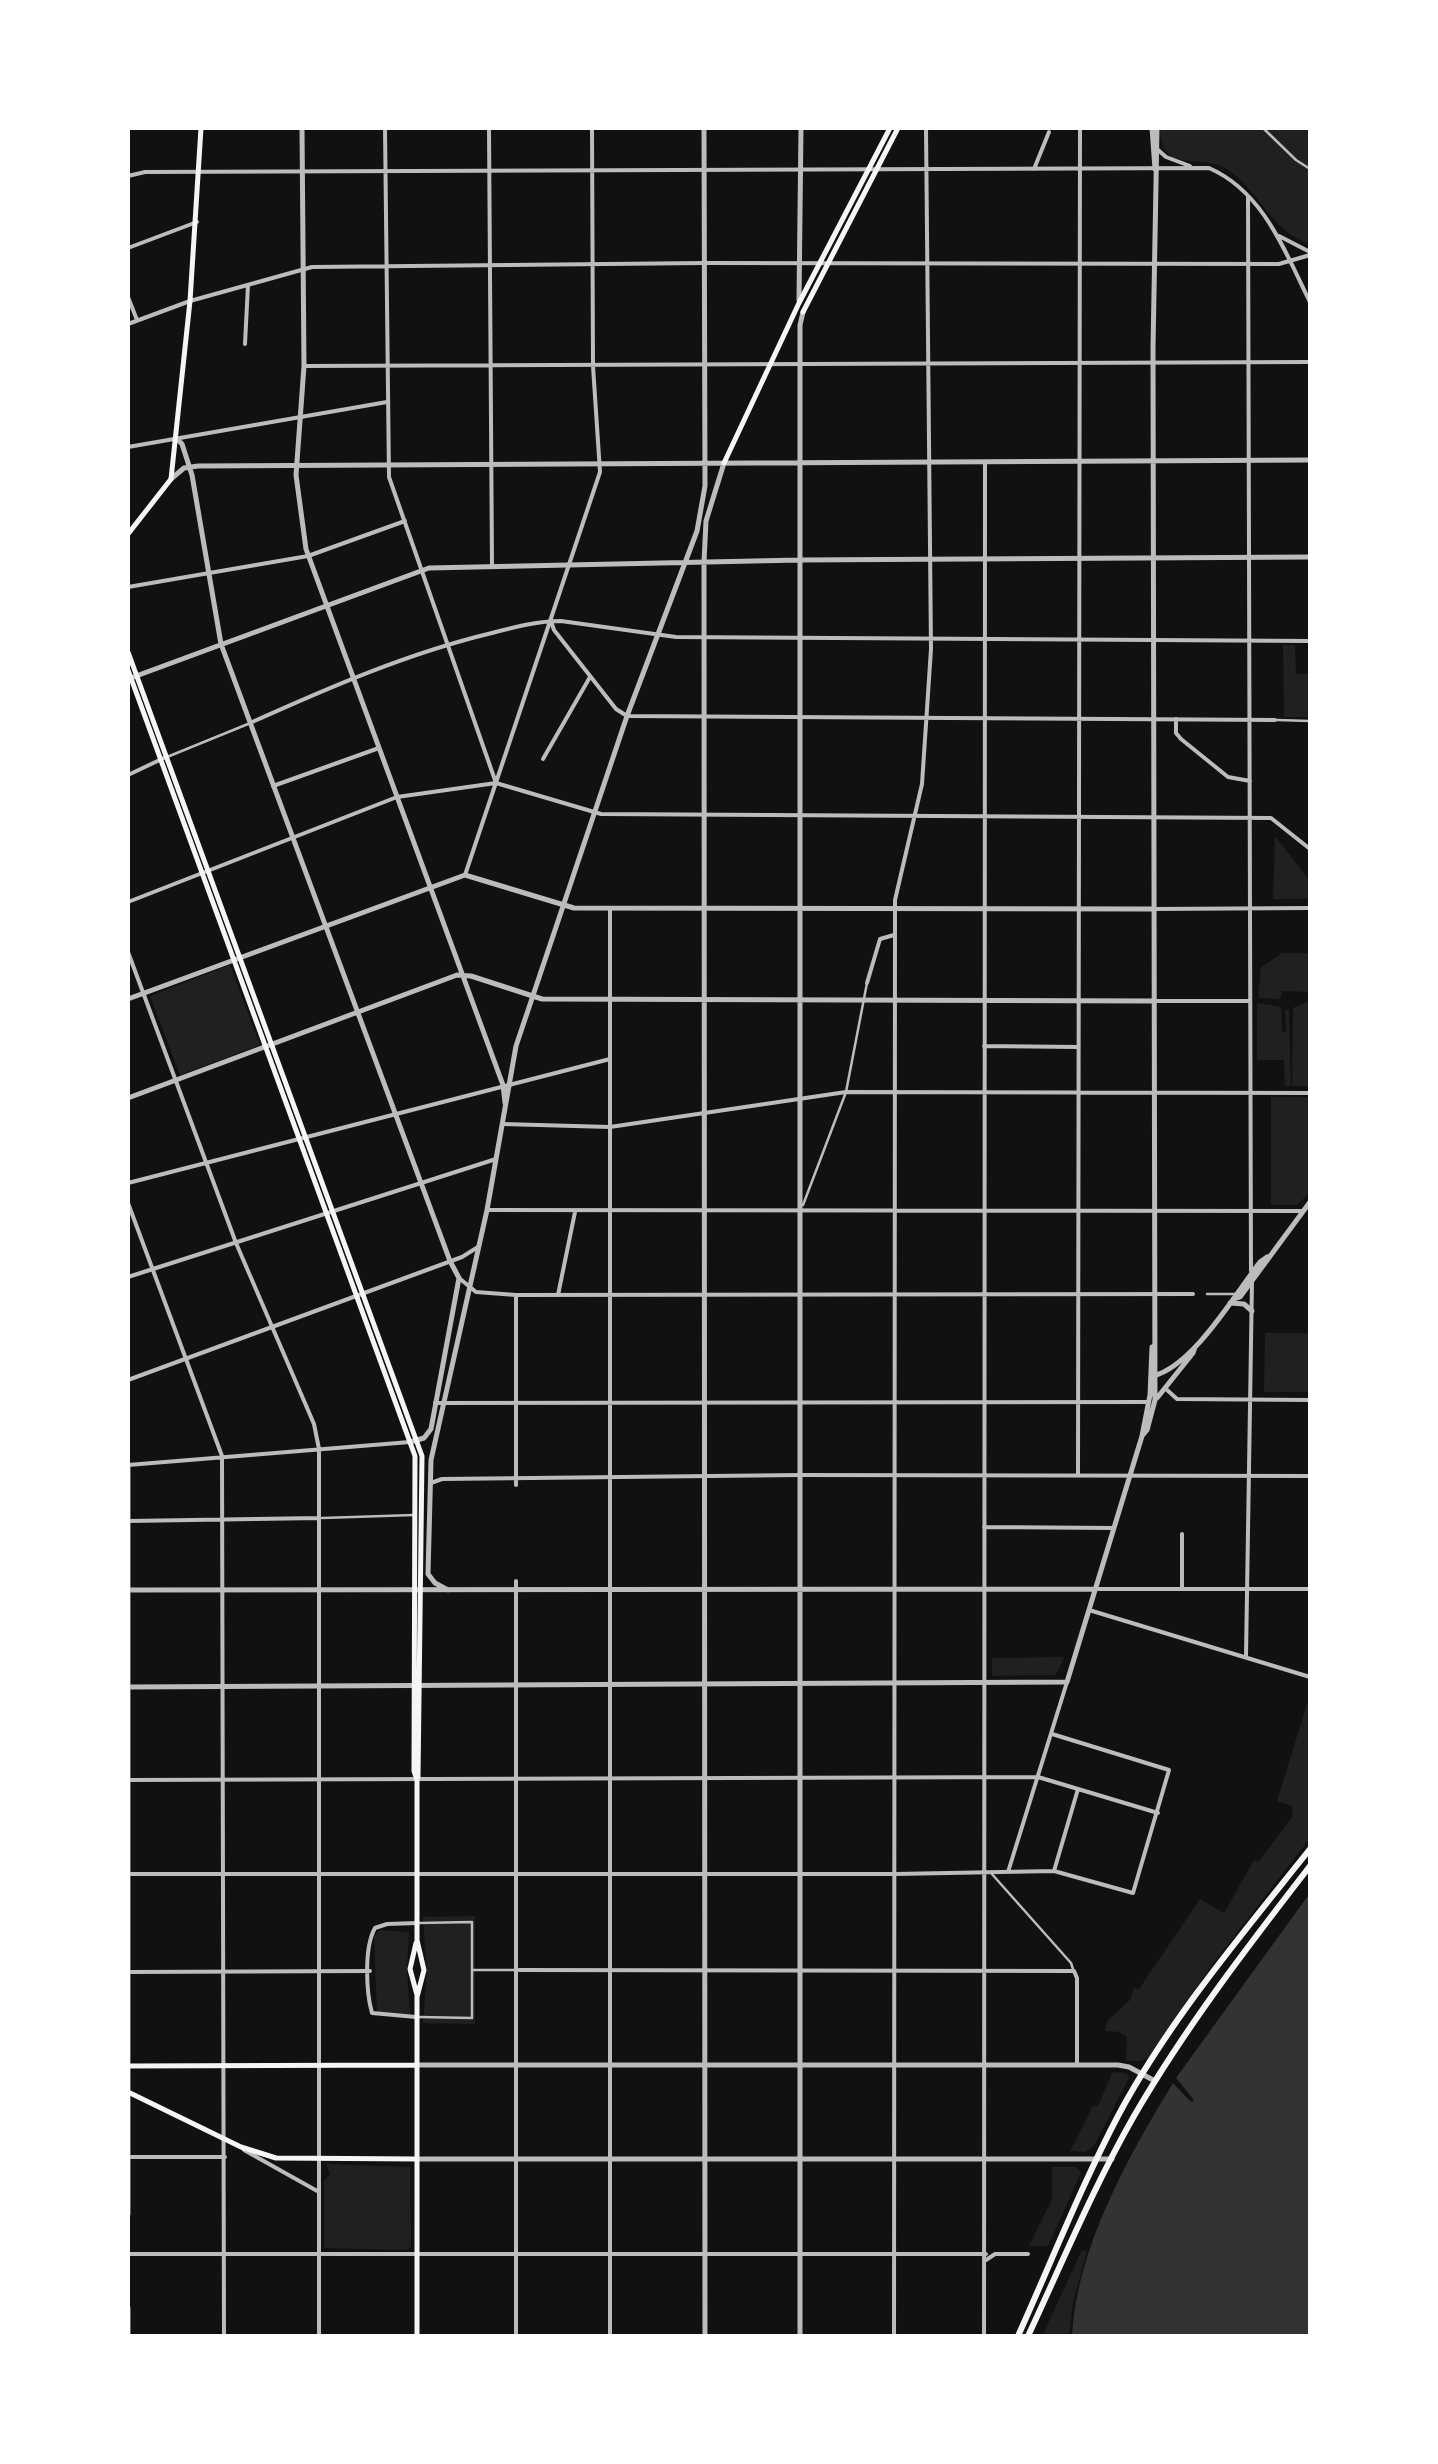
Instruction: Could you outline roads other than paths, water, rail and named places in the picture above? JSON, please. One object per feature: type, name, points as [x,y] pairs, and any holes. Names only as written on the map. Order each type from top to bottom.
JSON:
[{"type":"main road","points":[[128,534],[171,479],[190,301],[202,128]]},
{"type":"main road","points":[[872,171],[890,128]]},
{"type":"main road","points":[[724,463],[799,304],[898,128]]},
{"type":"main road","points":[[804,312],[824,263]]},
{"type":"main road","points":[[128,652],[131,678]]},
{"type":"main road","points":[[128,670],[238,958],[423,1467],[417,1591]]},
{"type":"main road","points":[[414,1441],[417,1940],[424,1970],[417,1997]]},
{"type":"main road","points":[[1018,2336],[1098,2159],[1142,2074],[1310,1848]]},
{"type":"main road","points":[[1028,2336],[1112,2159],[1155,2081],[1250,1944],[1310,1866]]},
{"type":"main road","points":[[417,1940],[410,1969],[417,1997],[417,2336]]},
{"type":"main road","points":[[128,2066],[417,2066]]},
{"type":"main road","points":[[128,2092],[225,2139],[276,2158],[417,2159]]},
{"type":"street","points":[[302,128],[304,366],[296,465],[308,556],[507,1084]]},
{"type":"street","points":[[385,128],[389,477],[496,783]]},
{"type":"street","points":[[489,128],[492,566]]},
{"type":"street","points":[[465,875],[600,463],[593,366],[592,128]]},
{"type":"street","points":[[704,128],[705,2336]]},
{"type":"street","points":[[799,304],[801,128]]},
{"type":"street","points":[[894,2336],[895,909],[922,784],[931,639],[926,128]]},
{"type":"street","points":[[1078,1474],[1080,128]]},
{"type":"street","points":[[1155,128],[1155,169]]},
{"type":"street","points":[[1008,1872],[1152,1401],[1155,128]]},
{"type":"street","points":[[1263,128],[1310,169]]},
{"type":"street","points":[[1034,170],[1049,132]]},
{"type":"street","points":[[1157,149],[1166,157],[1220,173],[1248,196],[1278,235],[1310,302]]},
{"type":"street","points":[[128,176],[141,172],[872,171],[1190,166]]},
{"type":"street","points":[[1246,1656],[1252,1311],[1248,1092],[1248,196]]},
{"type":"street","points":[[128,248],[196,222]]},
{"type":"street","points":[[1278,235],[1310,254]]},
{"type":"street","points":[[128,324],[190,301],[304,270],[704,263],[1248,264],[1290,262],[1310,254]]},
{"type":"street","points":[[245,344],[248,285]]},
{"type":"street","points":[[128,297],[137,320]]},
{"type":"street","points":[[800,2336],[798,1000],[800,325],[804,312]]},
{"type":"street","points":[[304,366],[1308,362]]},
{"type":"street","points":[[128,447],[387,402]]},
{"type":"street","points":[[177,438],[190,466],[221,644],[450,1261],[468,1287],[482,1294],[558,1295],[1193,1294]]},
{"type":"street","points":[[984,2336],[988,1872],[984,1769],[985,460]]},
{"type":"street","points":[[171,479],[190,466],[1310,460]]},
{"type":"street","points":[[128,2214],[128,1464],[414,1441],[431,1429],[487,1210],[516,1046],[627,716],[724,463]]},
{"type":"street","points":[[128,587],[308,556],[405,521]]},
{"type":"street","points":[[131,678],[420,570],[930,558],[1310,557]]},
{"type":"street","points":[[550,620],[616,709],[627,716],[1310,721]]},
{"type":"street","points":[[128,775],[445,644],[550,620],[658,636],[704,638],[1310,641]]},
{"type":"street","points":[[543,759],[591,676]]},
{"type":"street","points":[[1176,718],[1176,733],[1181,739],[1228,777],[1250,781]]},
{"type":"street","points":[[273,786],[379,748]]},
{"type":"street","points":[[128,902],[397,797],[496,783],[596,813],[1277,820],[1310,849]]},
{"type":"street","points":[[128,999],[465,875],[564,906],[610,908],[1310,908]]},
{"type":"street","points":[[610,908],[610,2336]]},
{"type":"street","points":[[800,1211],[846,1092],[867,983],[880,940],[896,936]]},
{"type":"street","points":[[128,952],[236,1242],[314,1424],[319,1449],[319,2336]]},
{"type":"street","points":[[128,1098],[464,974],[533,998],[1248,1001]]},
{"type":"street","points":[[984,1046],[1078,1047]]},
{"type":"street","points":[[128,1183],[610,1059]]},
{"type":"street","points":[[503,1124],[610,1127],[846,1092],[1310,1093]]},
{"type":"street","points":[[128,1277],[496,1159]]},
{"type":"street","points":[[1152,1376],[1171,1371],[1195,1347],[1233,1299],[1240,1297],[1310,1202]]},
{"type":"street","points":[[128,1203],[222,1456],[224,2336]]},
{"type":"street","points":[[487,1210],[1303,1212]]},
{"type":"street","points":[[558,1295],[576,1212]]},
{"type":"street","points":[[128,1380],[450,1261],[478,1247]]},
{"type":"street","points":[[428,1574],[429,1484],[459,1278]]},
{"type":"street","points":[[516,1294],[516,1481]]},
{"type":"street","points":[[1206,1294],[1233,1299],[1252,1311]]},
{"type":"street","points":[[439,1403],[1152,1401],[1194,1354],[1195,1347]]},
{"type":"street","points":[[1166,1389],[1177,1399],[1310,1400]]},
{"type":"street","points":[[429,1484],[442,1479],[516,1481],[610,1476],[1310,1476]]},
{"type":"street","points":[[128,1521],[415,1515]]},
{"type":"street","points":[[984,1526],[1114,1528]]},
{"type":"street","points":[[1182,1534],[1182,1588]]},
{"type":"street","points":[[428,1545],[421,1558],[428,1574],[448,1590]]},
{"type":"street","points":[[516,1581],[516,2336]]},
{"type":"street","points":[[128,1590],[1310,1589]]},
{"type":"street","points":[[1089,1610],[1310,1677]]},
{"type":"street","points":[[128,1686],[1067,1682]]},
{"type":"street","points":[[128,1874],[1054,1871],[1133,1893],[1169,1770],[1052,1734]]},
{"type":"street","points":[[128,1780],[1038,1777],[1158,1813]]},
{"type":"street","points":[[1054,1871],[1078,1789]]},
{"type":"street","points":[[988,1872],[1071,1963],[1077,1976],[1077,2065]]},
{"type":"street","points":[[472,1922],[472,1970],[472,2018],[372,2014],[371,1936],[375,1928],[388,1924],[472,1922]]},
{"type":"street","points":[[472,1970],[1074,1971]]},
{"type":"street","points":[[128,1972],[370,1971]]},
{"type":"street","points":[[417,2066],[1077,2065],[1124,2066],[1155,2081]]},
{"type":"street","points":[[241,2146],[319,2192]]},
{"type":"street","points":[[128,2157],[225,2157]]},
{"type":"street","points":[[417,2159],[1112,2159]]},
{"type":"street","points":[[128,2254],[1028,2254]]},
{"type":"street","points":[[986,2254],[995,2254]]},
{"type":"street","points":[[128,2308],[128,2336]]}]
